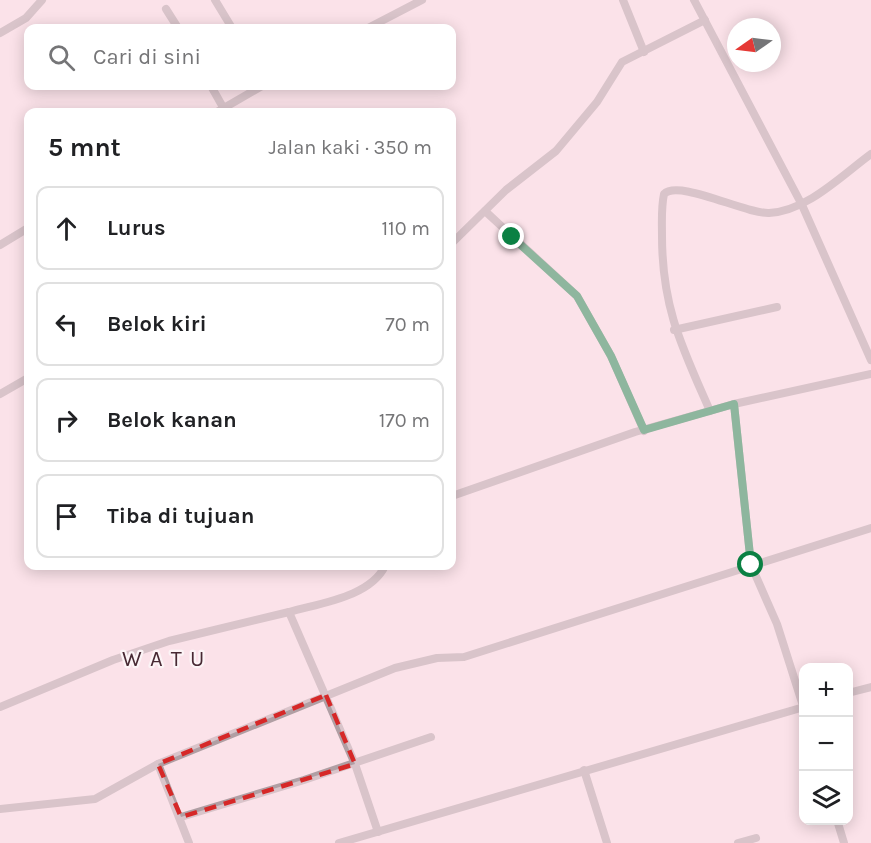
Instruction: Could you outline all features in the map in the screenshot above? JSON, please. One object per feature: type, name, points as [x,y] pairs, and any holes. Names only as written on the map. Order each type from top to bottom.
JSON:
[{"type":"street","points":[[0,33],[26,18],[42,0]]},
{"type":"street","points":[[215,0],[230,24]]},
{"type":"street","points":[[376,24],[422,0]]},
{"type":"street","points":[[623,0],[644,52]]},
{"type":"street","points":[[694,0],[801,205],[871,360]]},
{"type":"street","points":[[166,9],[175,24]]},
{"type":"street","points":[[456,239],[506,190],[556,151],[597,102],[617,67],[705,20]]},
{"type":"street","points":[[213,90],[220,108]]},
{"type":"street","points":[[226,108],[255,90]]},
{"type":"street","points":[[710,411],[674,330],[662,260],[663,200],[666,192],[681,190],[764,213],[801,205],[871,154]]},
{"type":"street","points":[[485,211],[577,296],[611,356],[644,430]]},
{"type":"street","points":[[0,245],[24,230]]},
{"type":"street","points":[[674,330],[777,307]]},
{"type":"street","points":[[456,495],[644,430],[734,404],[871,374]]},
{"type":"street","points":[[0,394],[24,380]]},
{"type":"street","points":[[734,404],[751,565],[777,624],[799,695]]},
{"type":"street","points":[[0,809],[95,800],[158,764],[413,662],[464,657],[871,528]]},
{"type":"street","points":[[0,707],[113,660],[169,640],[289,612],[364,588],[382,570]]},
{"type":"street","points":[[289,612],[355,764],[378,832]]},
{"type":"street","points":[[853,692],[871,687]]},
{"type":"street","points":[[339,843],[799,709]]},
{"type":"street","points":[[181,817],[355,764],[431,737]]},
{"type":"street","points":[[158,764],[181,817],[189,843]]},
{"type":"street","points":[[584,770],[607,843]]},
{"type":"street","points":[[839,825],[844,843]]},
{"type":"street","points":[[738,843],[756,838]]},
{"type":"highlighted area","points":[[326,695],[355,764],[181,817],[158,764]]},
{"type":"district","name":"W A T U","points":[[164,659]]},
{"type":"route","points":[[512,237],[570,287],[577,296],[593,320],[611,356],[644,430],[734,404],[751,565]]}]
